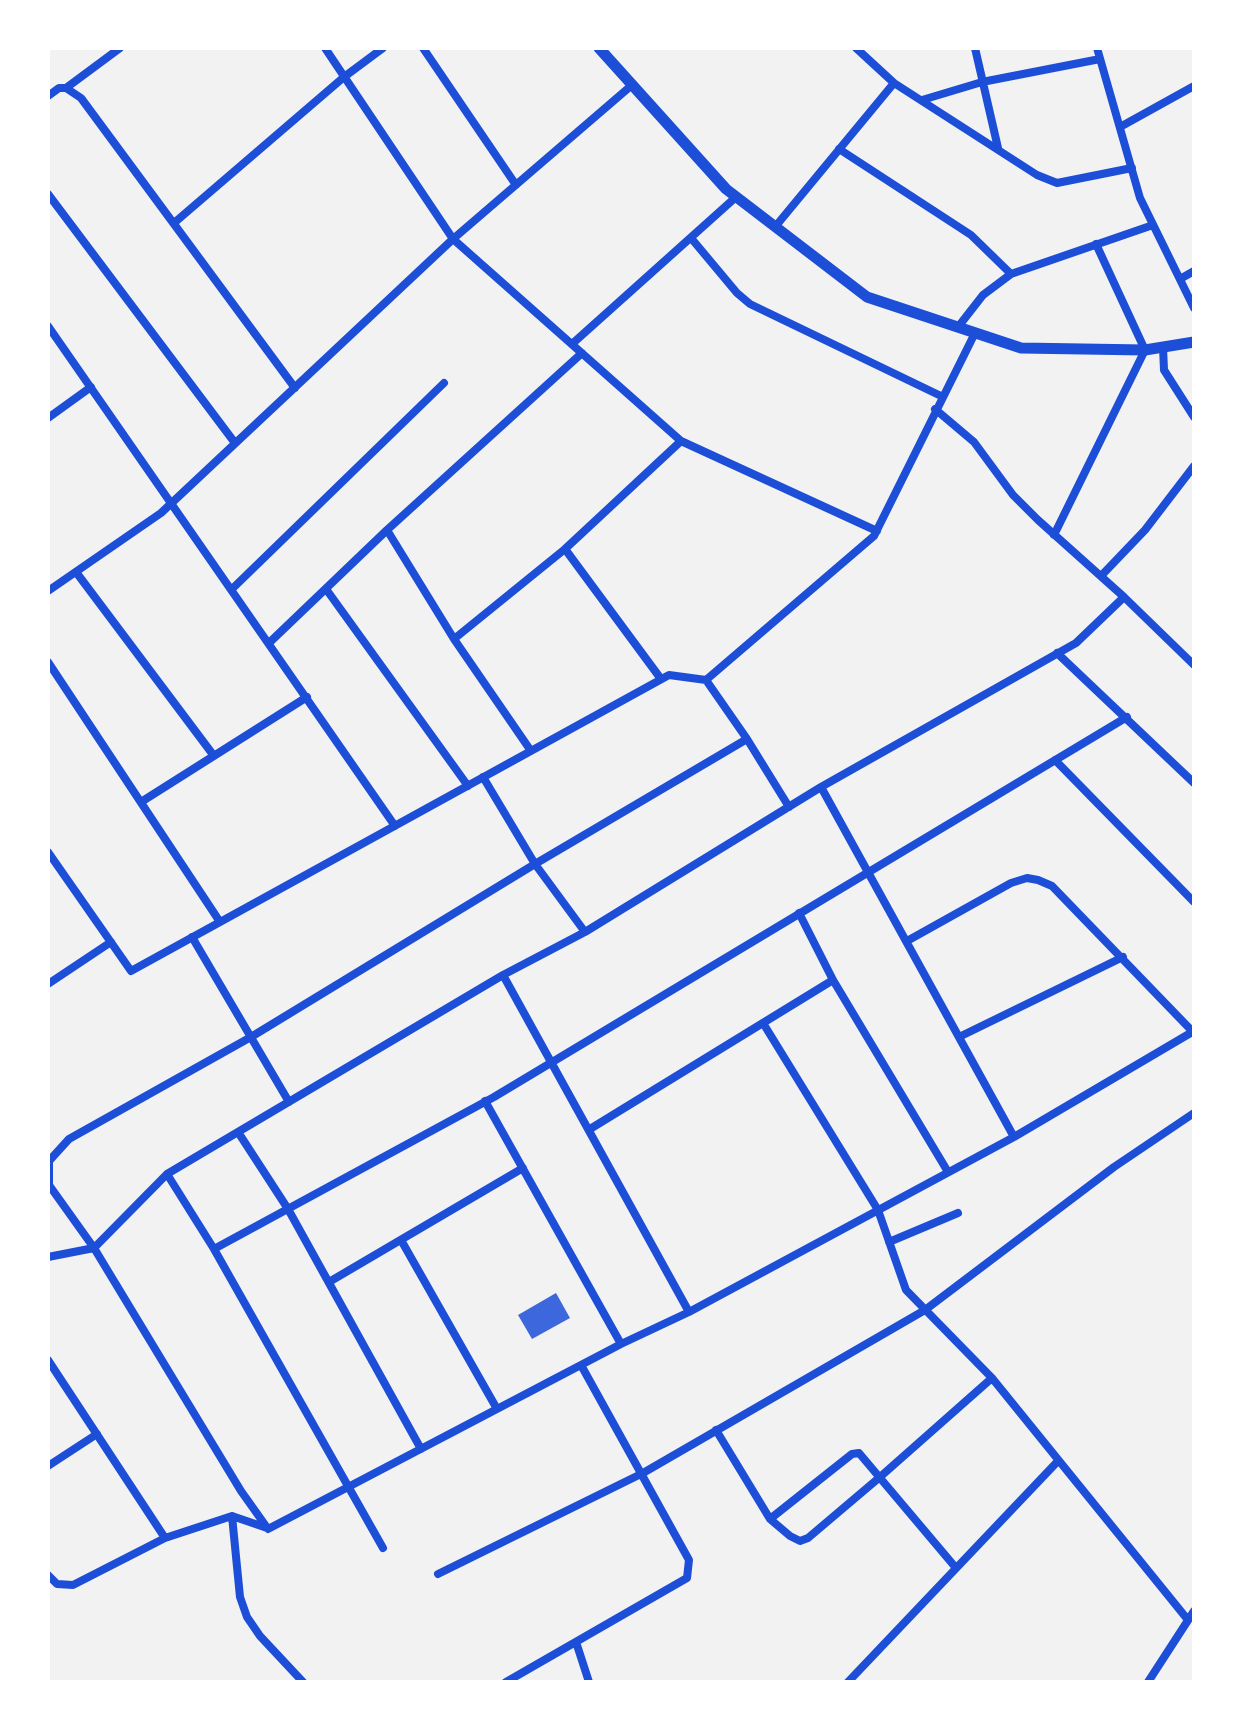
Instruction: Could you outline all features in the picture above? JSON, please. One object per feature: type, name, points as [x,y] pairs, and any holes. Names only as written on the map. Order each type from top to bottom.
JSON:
[{"type":"main road","points":[[599,48],[726,189],[867,297],[1021,348],[1145,350],[1194,342]]},
{"type":"street","points":[[66,88],[120,48]]},
{"type":"street","points":[[325,48],[453,239],[681,441],[877,531]]},
{"type":"street","points":[[174,223],[344,77],[383,48]]},
{"type":"street","points":[[423,48],[516,185]]},
{"type":"street","points":[[856,48],[894,83],[1037,175],[1057,183],[1132,168]]},
{"type":"street","points":[[975,48],[998,149]]},
{"type":"street","points":[[1097,48],[1140,198],[1194,308]]},
{"type":"street","points":[[922,100],[982,82],[1100,59]]},
{"type":"street","points":[[775,227],[894,83]]},
{"type":"street","points":[[48,591],[173,503],[453,239],[632,85]]},
{"type":"street","points":[[1120,127],[1194,86]]},
{"type":"street","points":[[48,96],[59,88],[66,88],[81,98],[295,388]]},
{"type":"street","points":[[839,149],[971,235],[1011,274]]},
{"type":"street","points":[[48,194],[235,443]]},
{"type":"street","points":[[572,344],[736,197]]},
{"type":"street","points":[[958,327],[983,295],[1011,274],[1153,225]]},
{"type":"street","points":[[691,238],[750,304],[941,396]]},
{"type":"street","points":[[1054,535],[1145,350],[1096,244]]},
{"type":"street","points":[[1180,279],[1194,271]]},
{"type":"street","points":[[48,326],[395,826]]},
{"type":"street","points":[[706,680],[874,536],[975,333]]},
{"type":"street","points":[[1163,347],[1164,370],[1194,417]]},
{"type":"street","points":[[269,643],[387,530],[582,353]]},
{"type":"street","points":[[232,589],[444,383]]},
{"type":"street","points":[[48,418],[91,387]]},
{"type":"street","points":[[935,409],[974,442],[1013,495],[1194,665]]},
{"type":"street","points":[[454,639],[565,549],[681,441]]},
{"type":"street","points":[[1101,576],[1145,530],[1194,466]]},
{"type":"street","points":[[387,530],[454,639],[531,751]]},
{"type":"street","points":[[565,549],[661,679]]},
{"type":"street","points":[[76,572],[214,756]]},
{"type":"street","points":[[326,589],[468,786]]},
{"type":"street","points":[[48,1257],[94,1248],[167,1174],[503,975],[585,932],[821,787],[1076,643],[1124,597]]},
{"type":"street","points":[[1057,653],[1194,783]]},
{"type":"street","points":[[48,662],[220,922]]},
{"type":"street","points":[[48,852],[131,971],[669,675],[706,680],[789,807]]},
{"type":"street","points":[[141,802],[307,697]]},
{"type":"street","points":[[214,1249],[552,1062],[1127,717]]},
{"type":"street","points":[[268,1529],[241,1491],[94,1248],[49,1185],[49,1161],[69,1139],[251,1037],[747,739]]},
{"type":"street","points":[[1055,760],[1194,902]]},
{"type":"street","points":[[483,777],[535,864],[585,932]]},
{"type":"street","points":[[821,787],[1014,1137]]},
{"type":"street","points":[[48,1575],[57,1584],[73,1585],[165,1538],[232,1516],[268,1529],[621,1344],[689,1312],[1014,1137],[1193,1032],[1052,886],[1027,878],[1011,883],[907,941]]},
{"type":"street","points":[[799,913],[833,980],[948,1172]]},
{"type":"street","points":[[192,937],[289,1102]]},
{"type":"street","points":[[48,984],[111,942]]},
{"type":"street","points":[[959,1037],[1123,957]]},
{"type":"street","points":[[503,975],[689,1312]]},
{"type":"street","points":[[590,1129],[833,980]]},
{"type":"street","points":[[763,1023],[878,1210],[906,1290],[992,1378],[1188,1620]]},
{"type":"street","points":[[485,1101],[621,1344]]},
{"type":"street","points":[[438,1574],[643,1473],[925,1310],[1114,1167],[1194,1113]]},
{"type":"street","points":[[238,1132],[288,1209],[421,1449]]},
{"type":"street","points":[[329,1282],[523,1168]]},
{"type":"street","points":[[167,1174],[214,1249],[383,1548]]},
{"type":"street","points":[[889,1242],[958,1213]]},
{"type":"street","points":[[401,1240],[497,1409]]},
{"type":"street","points":[[48,1360],[165,1538]]},
{"type":"street","points":[[506,1682],[687,1578],[689,1560],[581,1365]]},
{"type":"street","points":[[716,1430],[770,1519],[800,1541],[808,1538],[880,1477],[992,1378]]},
{"type":"street","points":[[48,1466],[97,1434]]},
{"type":"street","points":[[770,1519],[855,1452],[862,1455],[956,1568]]},
{"type":"street","points":[[848,1682],[1058,1461]]},
{"type":"street","points":[[232,1516],[240,1597],[247,1617],[260,1636],[303,1682]]},
{"type":"street","points":[[1148,1682],[1194,1611]]},
{"type":"street","points":[[576,1642],[589,1682]]},
{"type":"building","points":[[556,1293],[570,1318],[532,1339],[518,1315]]}]
